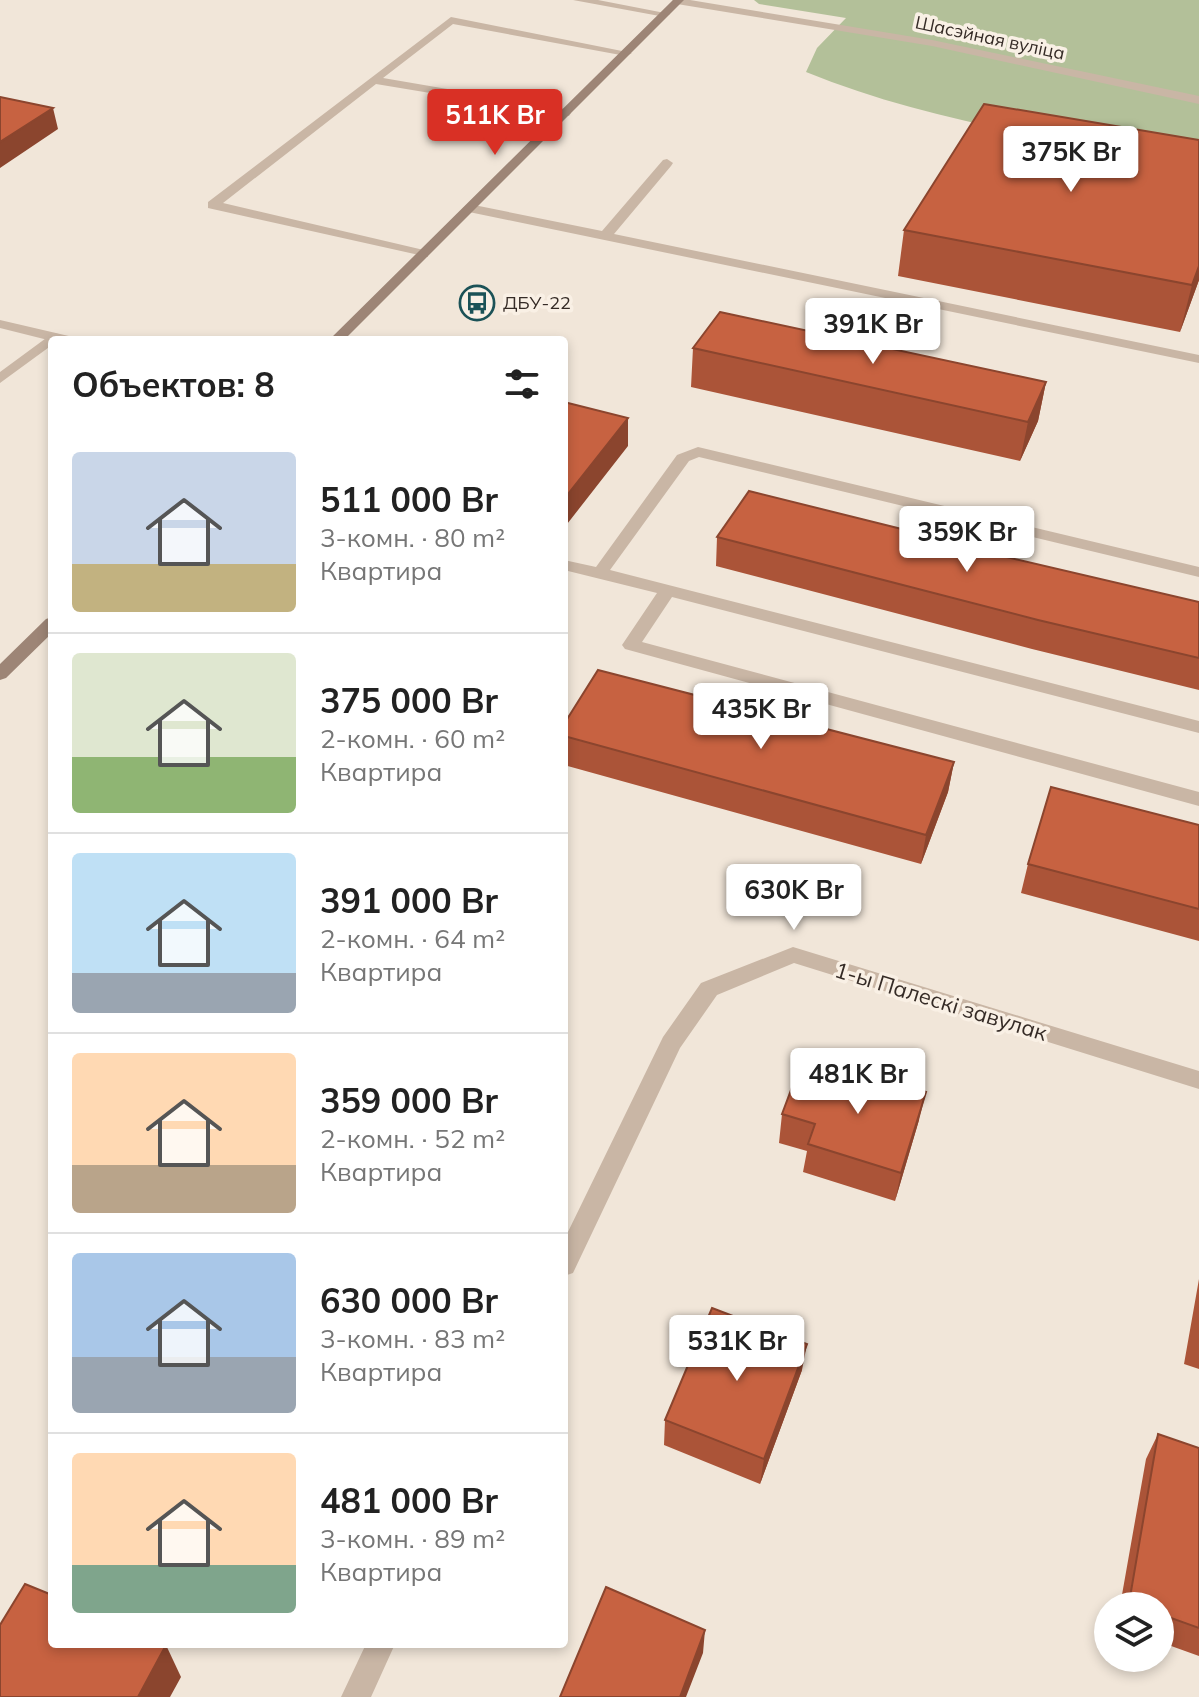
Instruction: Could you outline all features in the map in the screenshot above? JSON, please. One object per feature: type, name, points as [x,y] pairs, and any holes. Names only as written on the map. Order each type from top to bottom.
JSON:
[{"type":"main road","points":[[340,336],[678,1]]},
{"type":"main road","points":[[0,674],[48,627]]},
{"type":"street","points":[[578,0],[665,14]]},
{"type":"street","name":"Шасэйная вуліца","points":[[678,1],[932,43],[1199,100]]},
{"type":"street","points":[[423,254],[213,205],[451,20],[626,53]]},
{"type":"street","points":[[374,80],[565,113]]},
{"type":"street","points":[[605,236],[667,163]]},
{"type":"street","points":[[469,208],[1199,359]]},
{"type":"street","points":[[0,324],[51,336]]},
{"type":"street","points":[[0,379],[48,346]]},
{"type":"street","points":[[600,573],[683,458],[698,452],[1199,572]]},
{"type":"street","points":[[568,566],[1199,727]]},
{"type":"street","points":[[668,590],[631,645],[1199,799]]},
{"type":"street","name":"1-ы Палескі завулак","points":[[568,1257],[671,1043],[709,989],[793,955],[1199,1080]]},
{"type":"street","points":[[356,1697],[379,1648]]},
{"type":"green space","points":[[754,0],[1199,0],[1199,169],[1000,129],[853,90],[806,72],[817,48],[846,18],[759,4]]},
{"type":"building","points":[[0,97],[53,108],[0,142]]},
{"type":"building","points":[[984,104],[1199,140],[1199,266],[1192,285],[904,230]]},
{"type":"building","points":[[720,312],[1046,382],[1028,422],[693,348]]},
{"type":"building","points":[[568,403],[628,418],[568,494]]},
{"type":"building","points":[[749,491],[985,552],[1199,602],[1199,658],[717,537]]},
{"type":"building","points":[[598,670],[954,762],[926,835],[568,737],[568,718]]},
{"type":"building","points":[[1051,787],[1199,825],[1199,909],[1028,864]]},
{"type":"building","points":[[840,1066],[926,1092],[901,1173],[808,1144],[815,1124],[782,1114],[797,1074],[833,1084]]},
{"type":"building","points":[[712,1308],[807,1344],[764,1459],[665,1420]]},
{"type":"building","points":[[1158,1434],[1199,1448],[1199,1628],[1174,1619],[1174,1592],[1131,1592]]},
{"type":"building","points":[[25,1584],[48,1593],[48,1648],[164,1648],[138,1697],[0,1697],[0,1625]]},
{"type":"building","points":[[606,1587],[705,1630],[680,1697],[560,1697]]},
{"type":"place","name":"ДБУ-22","points":[[477,303]]}]
